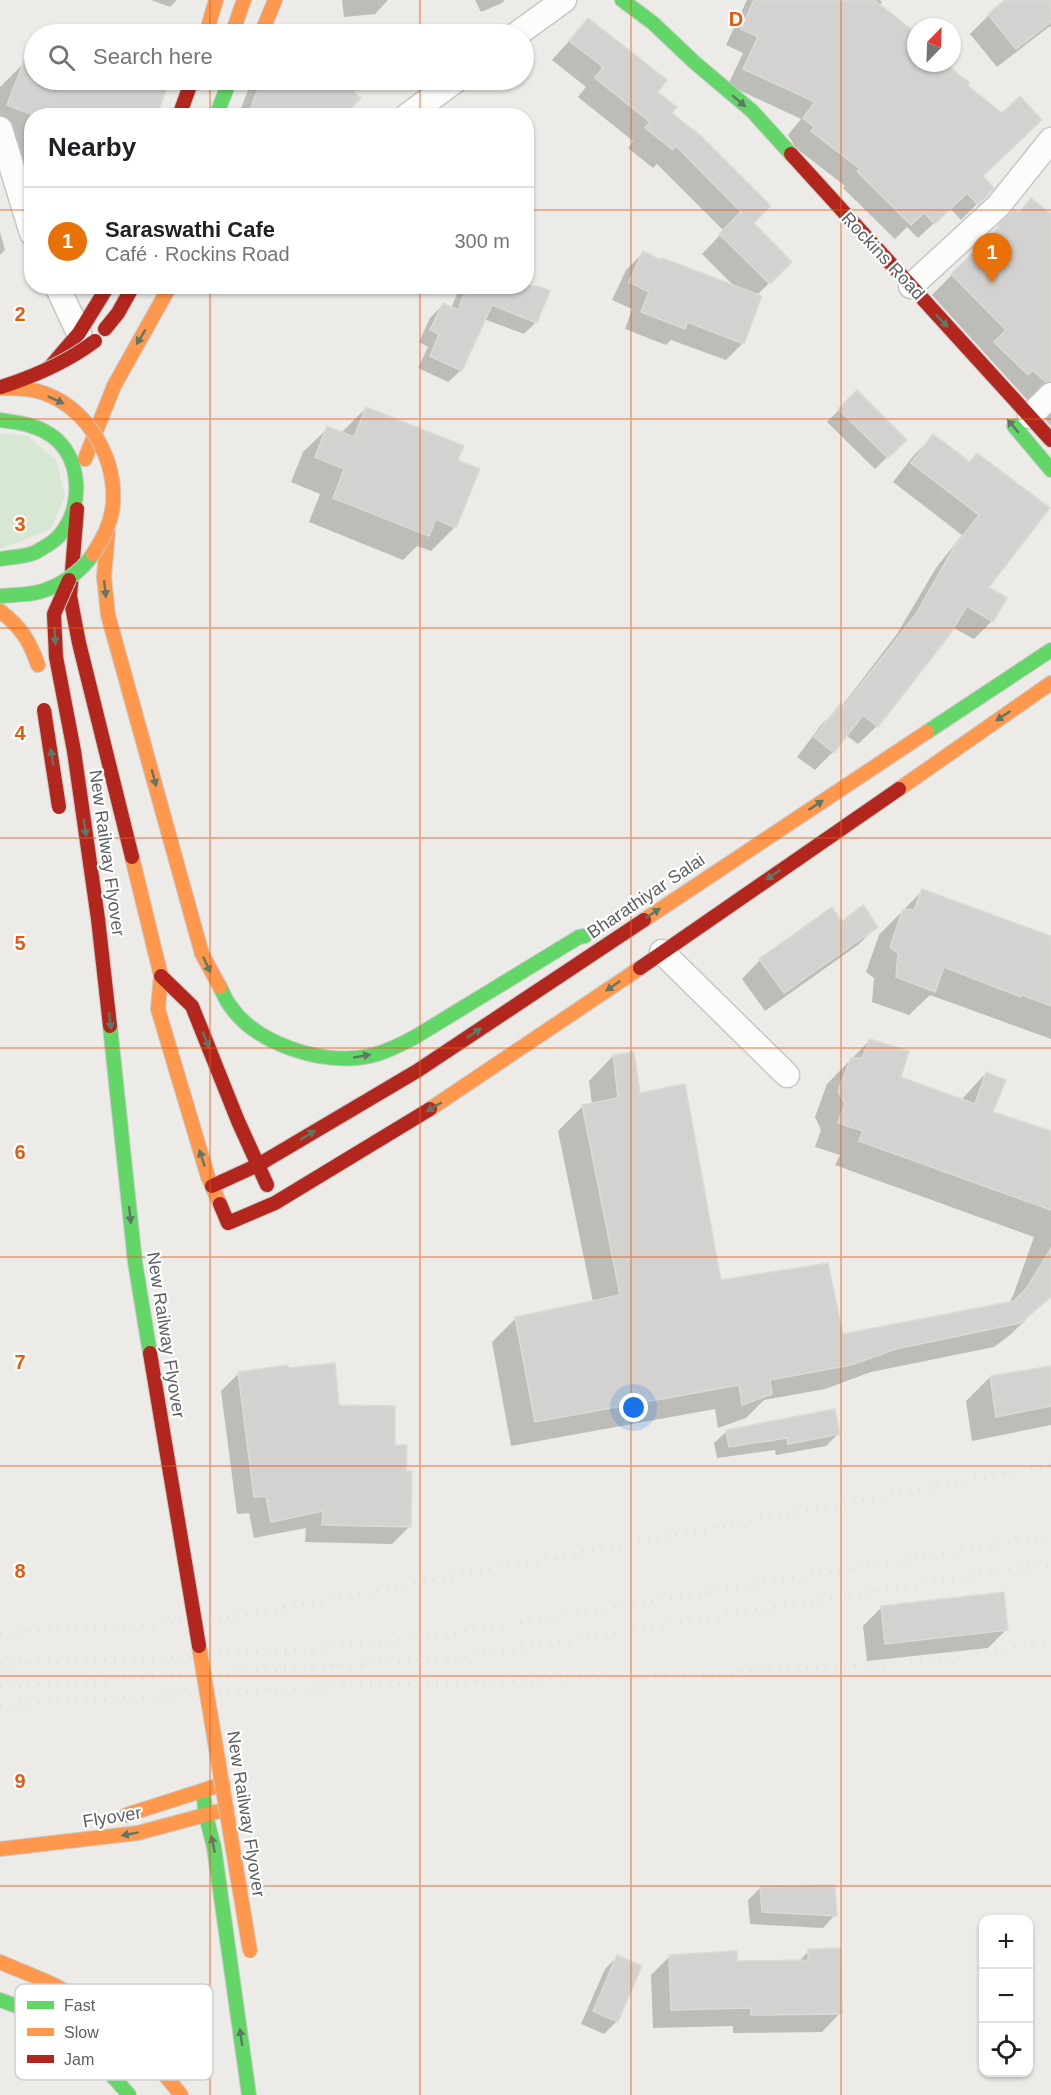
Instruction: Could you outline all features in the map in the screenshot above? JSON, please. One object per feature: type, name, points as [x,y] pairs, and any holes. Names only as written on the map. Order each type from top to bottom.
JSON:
[{"type":"main road","points":[[209,24],[216,0]]},
{"type":"main road","points":[[236,24],[244,0]]},
{"type":"main road","points":[[265,24],[275,0]]},
{"type":"main road","name":"Rockins Road","points":[[622,0],[653,24],[752,111],[1051,440]]},
{"type":"main road","points":[[634,10],[645,0]]},
{"type":"main road","points":[[251,24],[254,15]]},
{"type":"main road","name":"Rockins Road","points":[[694,62],[718,100]]},
{"type":"main road","points":[[182,108],[188,90]]},
{"type":"main road","points":[[205,108],[212,90]]},
{"type":"main road","points":[[219,108],[226,90]]},
{"type":"main road","points":[[235,106],[241,90]]},
{"type":"main road","points":[[7,406],[51,366],[79,333],[103,294]]},
{"type":"main road","points":[[1,387],[40,375],[78,356],[118,313],[129,294]]},
{"type":"main road","points":[[77,478],[114,386],[166,294]]},
{"type":"main road","points":[[1,387],[37,391],[69,405],[95,430],[111,461],[116,496],[108,531],[104,577],[108,615],[202,954],[231,1008],[254,1030],[284,1046],[310,1055],[339,1059],[364,1057],[390,1050],[415,1037],[579,937],[624,932]]},
{"type":"main road","points":[[95,430],[96,396]]},
{"type":"main road","points":[[1002,413],[1051,471]]},
{"type":"main road","points":[[0,420],[15,419],[37,426],[56,438],[70,456],[77,478],[70,596],[79,643],[161,976],[158,1009],[181,1091],[212,1186],[228,1223],[275,1203],[449,1098],[1051,683]]},
{"type":"main road","points":[[0,561],[38,553],[56,540],[70,522],[77,508]]},
{"type":"main road","points":[[0,596],[18,597],[45,592],[69,580],[93,558],[108,531]]},
{"type":"main road","points":[[0,561],[14,568]]},
{"type":"main road","points":[[33,579],[51,594],[63,609],[79,643]]},
{"type":"main road","name":"New Railway Flyover","points":[[69,580],[54,614],[56,657],[74,751],[98,919],[135,1262],[224,1784],[251,1957]]},
{"type":"main road","points":[[0,611],[19,625],[27,635],[33,647],[39,677]]},
{"type":"main road","name":"Bharathiyar Salai","points":[[212,1186],[258,1165],[417,1071],[1051,650]]},
{"type":"main road","points":[[43,700],[61,817]]},
{"type":"main road","points":[[161,976],[192,1006],[275,1203]]},
{"type":"main road","name":"Flyover","points":[[117,1819],[202,1785],[224,1784]]},
{"type":"main road","name":"New Railway Flyover","points":[[202,1785],[206,1816],[214,1846],[249,2095]]},
{"type":"main road","name":"Flyover","points":[[0,1849],[138,1833],[227,1809]]},
{"type":"main road","points":[[0,1962],[51,1984]]},
{"type":"main road","points":[[0,2000],[15,2006]]},
{"type":"main road","points":[[116,2080],[129,2095]]},
{"type":"main road","points":[[170,2080],[181,2095]]},
{"type":"street","points":[[531,24],[564,0]]},
{"type":"street","points":[[418,108],[442,90]]},
{"type":"street","points":[[0,129],[24,207]]},
{"type":"street","points":[[911,286],[998,206],[1051,140]]},
{"type":"street","points":[[61,294],[79,333]]},
{"type":"street","points":[[1030,417],[1051,395]]},
{"type":"street","points":[[663,952],[787,1075]]},
{"type":"green space","points":[[0,433],[28,436],[56,460],[65,495],[51,529],[0,549]]},
{"type":"building","points":[[754,0],[874,0],[907,26],[907,72],[956,72],[970,83],[968,86],[1002,113],[1020,96],[1042,120],[983,176],[994,188],[978,205],[967,193],[935,224],[924,213],[911,225],[857,171],[860,169],[811,131],[814,127],[803,118],[815,102],[743,69],[758,37],[741,29]]},
{"type":"building","points":[[1005,0],[1051,0],[1051,22],[1016,49],[988,14]]},
{"type":"building","points":[[588,18],[667,80],[658,92],[677,107],[672,113],[701,136],[771,206],[754,223],[792,262],[770,284],[719,234],[741,212],[676,146],[673,150],[645,128],[650,122],[595,78],[603,67],[569,41]]},
{"type":"building","points":[[24,61],[24,90],[166,90],[160,108],[24,108],[24,111],[7,105]]},
{"type":"building","points":[[257,90],[353,90],[361,98],[351,108],[251,108]]},
{"type":"building","points":[[1031,198],[1051,214],[1051,381],[1046,382],[1032,370],[1028,375],[994,342],[1006,330],[951,274],[1014,209],[1019,213]]},
{"type":"building","points":[[643,251],[661,260],[662,258],[762,296],[744,344],[687,322],[685,329],[641,312],[649,292],[629,282]]},
{"type":"building","points":[[534,286],[550,291],[537,323],[492,305],[462,371],[430,356],[439,334],[430,330],[443,303],[458,310],[464,294],[534,294]]},
{"type":"building","points":[[857,390],[907,440],[888,458],[838,409]]},
{"type":"building","points":[[366,407],[464,446],[458,460],[480,469],[456,528],[436,519],[429,536],[333,498],[344,469],[315,457],[327,426],[354,437]]},
{"type":"building","points":[[933,434],[970,462],[977,453],[1050,508],[989,587],[1007,598],[993,622],[967,606],[948,637],[878,727],[863,715],[834,753],[814,737],[841,703],[844,706],[916,614],[954,547],[979,515],[911,463]]},
{"type":"building","points":[[922,889],[1051,936],[1051,1006],[1022,995],[1021,997],[944,967],[935,992],[896,977],[898,954],[890,947],[903,909],[914,910]]},
{"type":"building","points":[[863,905],[878,927],[784,993],[759,959],[832,907],[842,921]]},
{"type":"building","points":[[870,1039],[909,1051],[901,1077],[975,1104],[986,1072],[1006,1080],[993,1112],[1051,1131],[1051,1210],[859,1141],[863,1131],[838,1123],[845,1104],[838,1091],[851,1058],[862,1058]]},
{"type":"building","points":[[634,1052],[640,1093],[685,1084],[721,1280],[828,1263],[843,1334],[1014,1301],[1026,1289],[1051,1248],[1051,1297],[1020,1323],[896,1349],[851,1365],[770,1380],[772,1394],[742,1405],[739,1385],[535,1422],[515,1317],[620,1295],[582,1105],[618,1098],[613,1055]]},
{"type":"building","points":[[335,1363],[339,1405],[395,1406],[395,1445],[407,1445],[406,1471],[412,1471],[411,1527],[322,1525],[323,1511],[271,1522],[266,1496],[254,1497],[238,1372],[288,1365],[288,1368]]},
{"type":"building","points":[[1051,1366],[1051,1406],[996,1417],[990,1376]]},
{"type":"building","points":[[835,1409],[840,1434],[788,1444],[787,1438],[729,1447],[726,1430]]},
{"type":"building","points":[[1004,1592],[1008,1630],[885,1644],[881,1606]]},
{"type":"building","points":[[835,1885],[837,1916],[762,1912],[760,1886]]},
{"type":"building","points":[[841,1948],[842,2014],[751,2015],[751,2008],[671,2010],[669,1955],[737,1951],[737,1961],[808,1960],[808,1949]]},
{"type":"building","points":[[617,1955],[642,1966],[618,2022],[593,2011]]},
{"type":"railway","points":[[0,1633],[212,1621],[1051,1465]]},
{"type":"railway","points":[[0,1664],[195,1657],[352,1646],[450,1634],[1051,1536]]},
{"type":"railway","points":[[0,1687],[459,1658],[1020,1568],[1051,1566]]},
{"type":"railway","points":[[0,1705],[392,1684],[647,1677],[888,1664],[948,1659],[1051,1640]]},
{"type":"traffic: fast","points":[[622,0],[653,23],[694,62],[752,111],[791,154]]},
{"type":"traffic: fast","points":[[219,108],[226,90]]},
{"type":"traffic: fast","points":[[0,420],[36,428],[56,439],[65,449],[71,461],[76,487],[72,514],[67,526],[57,538],[32,554],[0,559]]},
{"type":"traffic: fast","points":[[1014,426],[1051,470]]},
{"type":"traffic: fast","points":[[0,596],[34,593],[51,588],[75,574],[93,554]]},
{"type":"traffic: fast","points":[[927,732],[1051,650]]},
{"type":"traffic: fast","points":[[220,987],[229,1005],[242,1020],[273,1041],[309,1054],[328,1057],[364,1057],[384,1052],[415,1037],[579,937],[585,936]]},
{"type":"traffic: fast","points":[[110,1026],[135,1262],[150,1353]]},
{"type":"traffic: fast","points":[[203,1791],[206,1816],[214,1847],[249,2095]]},
{"type":"traffic: fast","points":[[0,2000],[15,2006]]},
{"type":"traffic: fast","points":[[116,2080],[129,2095]]},
{"type":"traffic: slow","points":[[209,24],[216,0]]},
{"type":"traffic: slow","points":[[236,24],[244,0]]},
{"type":"traffic: slow","points":[[265,24],[275,0]]},
{"type":"traffic: slow","points":[[85,459],[114,386],[166,294]]},
{"type":"traffic: slow","points":[[0,388],[37,391],[70,407],[83,419],[103,450],[113,485],[113,503],[106,530],[93,554]]},
{"type":"traffic: slow","points":[[108,531],[104,577],[108,615],[202,954],[220,987]]},
{"type":"traffic: slow","points":[[0,611],[24,635],[38,665]]},
{"type":"traffic: slow","points":[[899,789],[1051,683]]},
{"type":"traffic: slow","points":[[644,920],[927,732]]},
{"type":"traffic: slow","points":[[132,857],[161,976],[158,1009],[208,1177],[220,1204]]},
{"type":"traffic: slow","points":[[430,1109],[640,968]]},
{"type":"traffic: slow","points":[[199,1646],[250,1951]]},
{"type":"traffic: slow","points":[[126,1815],[223,1784]]},
{"type":"traffic: slow","points":[[0,1849],[138,1833],[227,1809]]},
{"type":"traffic: slow","points":[[0,1962],[51,1984]]},
{"type":"traffic: slow","points":[[170,2080],[181,2095]]},
{"type":"traffic: jam","points":[[182,108],[188,90]]},
{"type":"traffic: jam","points":[[791,154],[1051,440]]},
{"type":"traffic: jam","points":[[50,367],[79,333],[103,294]]},
{"type":"traffic: jam","points":[[105,329],[118,313],[129,294]]},
{"type":"traffic: jam","points":[[1,387],[50,368],[95,341]]},
{"type":"traffic: jam","points":[[77,509],[70,596],[79,643],[132,857]]},
{"type":"traffic: jam","points":[[69,580],[54,614],[56,657],[74,751],[98,919],[110,1026]]},
{"type":"traffic: jam","points":[[44,710],[59,807]]},
{"type":"traffic: jam","points":[[640,968],[899,789]]},
{"type":"traffic: jam","points":[[212,1186],[258,1165],[417,1071],[644,920]]},
{"type":"traffic: jam","points":[[161,976],[192,1006],[238,1121],[267,1185]]},
{"type":"traffic: jam","points":[[220,1204],[228,1223],[275,1203],[430,1109]]},
{"type":"traffic: jam","points":[[150,1353],[199,1646]]},
{"type":"place","name":"Saraswathi Cafe","points":[[992,283]]}]
